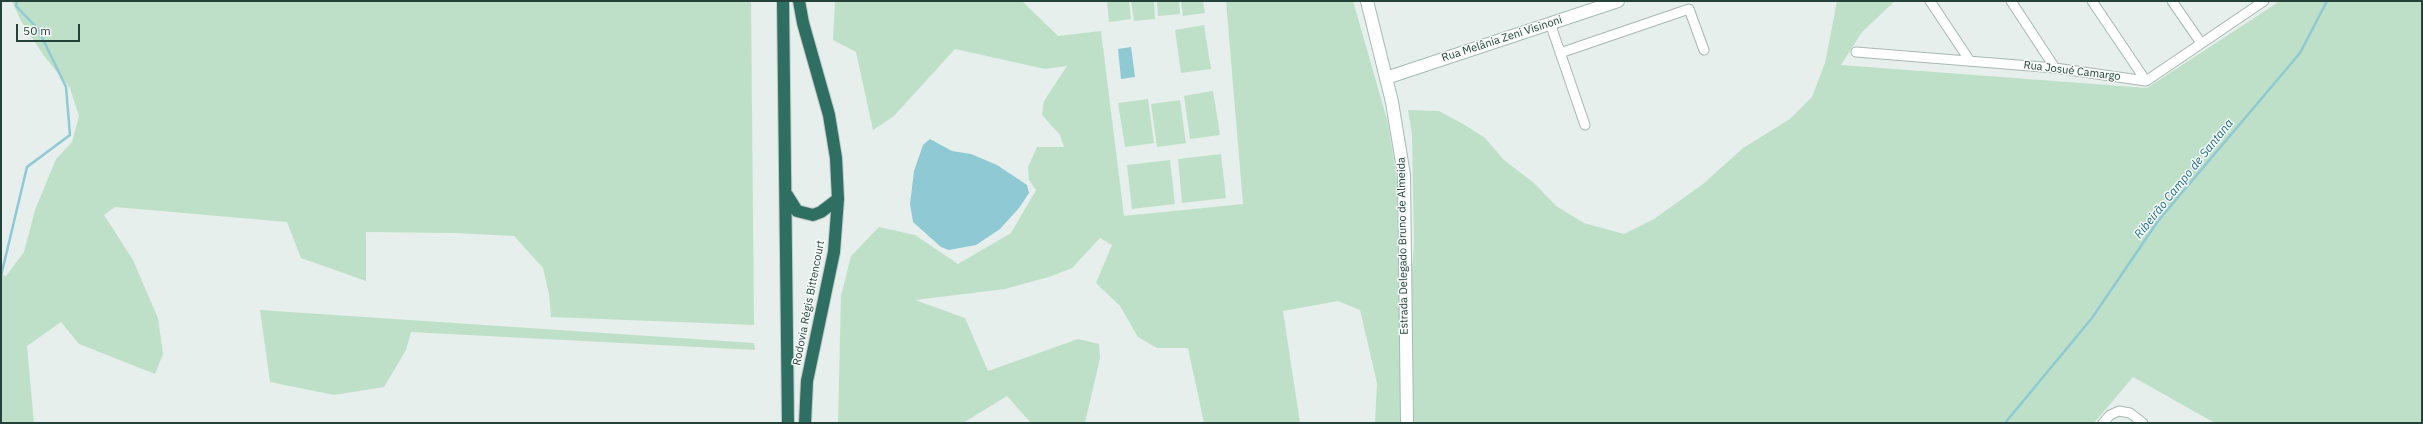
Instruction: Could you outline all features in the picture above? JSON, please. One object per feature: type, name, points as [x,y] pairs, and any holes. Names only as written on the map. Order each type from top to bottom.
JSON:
[{"type":"highway","name":"Rodovia Régis Bittencourt","points":[[783,1],[788,423]]},
{"type":"highway","name":"Rodovia Régis Bittencourt","points":[[799,1],[829,115],[836,158],[838,199],[834,252],[807,381],[805,423]]},
{"type":"highway","points":[[786,194],[797,211],[813,215],[824,210],[838,199]]},
{"type":"main road","name":"Estrada Delegado Bruno de Almeida","points":[[1367,1],[1397,126],[1404,175],[1407,423]]},
{"type":"main road","name":"Rua Melânia Zeni Visinoni","points":[[1386,78],[1618,1]]},
{"type":"street","points":[[1930,1],[1970,61]]},
{"type":"street","points":[[2011,1],[2055,68]]},
{"type":"street","points":[[2092,1],[2146,80],[2201,44],[2258,3]]},
{"type":"street","points":[[2172,1],[2201,44]]},
{"type":"street","points":[[1560,53],[1690,9],[1704,50]]},
{"type":"street","points":[[1550,23],[1585,125]]},
{"type":"street","name":"Rua Josué Camargo","points":[[1856,52],[2055,68],[2146,80]]},
{"type":"street","points":[[2103,423],[2110,415],[2119,411],[2130,413],[2143,423]]},
{"type":"green space","points":[[12,1],[751,1],[754,325],[551,317],[549,294],[543,268],[514,236],[454,233],[366,232],[366,281],[301,258],[287,222],[115,207],[104,215],[133,260],[158,318],[163,354],[155,374],[79,344],[61,322],[27,346],[34,423],[1,423],[1,275],[6,276],[24,252],[35,210],[56,159],[72,142],[79,116],[70,88],[44,56],[21,21]]},
{"type":"green space","points":[[835,1],[1022,1],[1058,36],[1101,31],[1124,216],[1243,204],[1226,1],[1353,1],[1388,123],[1397,179],[1401,423],[1375,423],[1377,383],[1360,310],[1338,301],[1283,311],[1300,423],[1204,423],[1188,348],[1157,348],[1138,337],[1120,306],[1096,283],[1112,245],[1100,238],[1072,268],[1052,276],[1005,289],[915,300],[965,318],[988,371],[1078,339],[1099,344],[1100,358],[1085,423],[1031,423],[1007,396],[963,423],[838,423],[841,296],[851,256],[879,227],[915,235],[958,264],[1011,233],[1036,190],[1029,180],[1028,167],[1037,147],[1064,147],[1060,135],[1042,115],[1044,101],[1067,66],[1045,69],[955,49],[894,116],[873,130],[856,52],[833,40]]},
{"type":"green space","points":[[1107,1],[1129,1],[1131,19],[1109,22]]},
{"type":"green space","points":[[1131,1],[1154,1],[1155,19],[1134,21]]},
{"type":"green space","points":[[1157,1],[1179,1],[1180,14],[1158,16]]},
{"type":"green space","points":[[1181,1],[1203,1],[1205,13],[1183,16]]},
{"type":"green space","points":[[1837,1],[1895,1],[1862,32],[1841,65],[2147,88],[2280,1],[2422,1],[2422,423],[2215,423],[2133,377],[2094,423],[1412,423],[1409,311],[1414,244],[1412,134],[1408,110],[1439,111],[1465,125],[1485,138],[1504,160],[1534,183],[1556,206],[1584,223],[1624,234],[1654,219],[1703,184],[1743,148],[1790,119],[1812,97],[1825,63]]},
{"type":"green space","points":[[1204,25],[1211,69],[1181,73],[1175,30]]},
{"type":"green space","points":[[1213,91],[1220,135],[1190,139],[1184,96]]},
{"type":"green space","points":[[1148,99],[1154,143],[1125,147],[1118,103]]},
{"type":"green space","points":[[1180,100],[1186,143],[1157,147],[1151,104]]},
{"type":"green space","points":[[1221,154],[1226,198],[1182,203],[1178,159]]},
{"type":"green space","points":[[1170,160],[1175,204],[1132,209],[1127,165]]},
{"type":"green space","points":[[260,310],[754,343],[755,350],[411,332],[406,350],[384,387],[334,395],[270,382]]},
{"type":"water","points":[[1131,47],[1135,77],[1121,79],[1118,49]]},
{"type":"water","points":[[930,139],[952,151],[971,154],[997,165],[1027,185],[1029,193],[1019,208],[1000,229],[976,245],[949,250],[941,247],[913,222],[910,204],[914,171],[923,145]]},
{"type":"waterway","points":[[1,276],[27,167],[70,135],[66,87],[38,29],[16,6],[17,1]]},
{"type":"waterway","name":"Ribeirão Campo de Santana","points":[[2005,423],[2092,318],[2158,221],[2300,53],[2327,1]]}]
